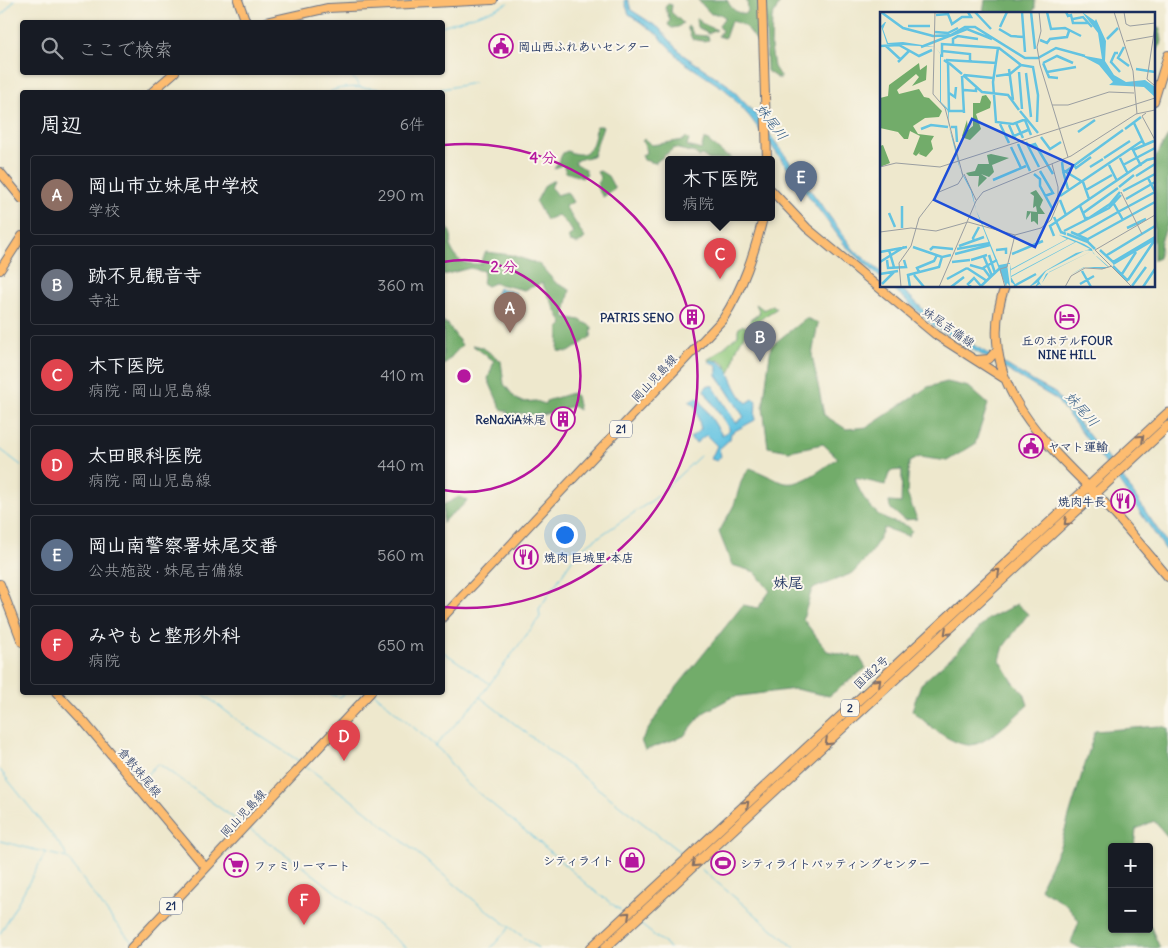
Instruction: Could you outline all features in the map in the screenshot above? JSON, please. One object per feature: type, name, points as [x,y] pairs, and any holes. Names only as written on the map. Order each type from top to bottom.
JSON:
[{"type":"highway","name":"国道2号","points":[[591,948],[1168,413]]},
{"type":"highway","name":"国道2号","points":[[605,948],[1168,426]]},
{"type":"main road","points":[[238,0],[245,20]]},
{"type":"main road","points":[[275,20],[328,8],[493,0]]},
{"type":"main road","points":[[762,0],[767,156]]},
{"type":"main road","points":[[1156,94],[1168,55]]},
{"type":"main road","points":[[154,90],[172,75]]},
{"type":"main road","points":[[0,172],[20,197]]},
{"type":"main road","name":"妹尾吉備線","points":[[775,194],[807,228],[936,335],[1005,379]]},
{"type":"main road","name":"岡山児島線","points":[[445,615],[723,319],[736,296],[754,253],[762,221]]},
{"type":"main road","points":[[0,270],[20,239]]},
{"type":"main road","points":[[1003,288],[996,317],[997,350],[1005,379],[1025,418],[1088,488],[1096,494],[1168,576]]},
{"type":"main road","points":[[977,360],[989,359],[997,350]]},
{"type":"main road","points":[[0,584],[20,637]]},
{"type":"main road","name":"倉敷妹尾線","points":[[59,695],[86,723],[206,868]]},
{"type":"main road","name":"岡山児島線","points":[[133,945],[369,695]]},
{"type":"green space","points":[[698,0],[727,0],[734,10],[745,14],[748,11],[747,0],[758,0],[761,48],[749,30],[737,22],[731,21],[725,38],[718,36],[722,31],[719,25],[725,17],[720,14],[711,14]]},
{"type":"green space","points":[[765,0],[780,2],[772,18],[771,47],[774,67],[781,78],[777,78],[767,71]]},
{"type":"green space","points":[[985,0],[1035,0],[1033,12],[983,12]]},
{"type":"green space","points":[[668,4],[672,5],[671,12],[683,23],[678,27],[672,28],[668,25],[670,20],[665,7]]},
{"type":"green space","points":[[696,19],[717,30],[707,34],[707,32],[697,27]]},
{"type":"green space","points":[[689,26],[694,35],[708,36],[709,40],[692,39],[687,27]]},
{"type":"green space","points":[[1156,28],[1160,29],[1162,41],[1156,54]]},
{"type":"green space","points":[[596,126],[603,126],[593,156],[577,160],[575,163],[585,169],[587,174],[582,178],[566,172],[563,164],[554,169],[563,153],[567,151],[581,154],[589,149],[594,139]]},
{"type":"green space","points":[[1168,136],[1168,223],[1161,241],[1159,258],[1156,259],[1156,157]]},
{"type":"green space","points":[[686,137],[689,140],[687,146],[701,150],[704,140],[707,140],[725,155],[729,156],[698,156],[695,153],[674,148],[655,163],[644,160],[642,155],[646,153],[644,142],[642,141],[644,139],[652,145],[684,140]]},
{"type":"green space","points":[[600,171],[608,176],[615,189],[603,197],[597,188],[600,177],[597,172]]},
{"type":"green space","points":[[554,180],[551,188],[557,195],[567,192],[573,202],[565,206],[585,238],[578,244],[570,242],[568,237],[573,233],[570,227],[558,215],[546,220],[536,202],[545,185]]},
{"type":"green space","points":[[445,224],[452,239],[450,246],[458,259],[465,263],[481,264],[486,252],[511,255],[539,264],[556,283],[570,290],[564,317],[580,320],[592,327],[591,337],[569,352],[558,351],[559,328],[563,324],[542,283],[524,290],[494,283],[487,286],[482,283],[484,271],[470,268],[445,274]]},
{"type":"green space","points":[[756,304],[764,310],[773,305],[776,309],[758,321],[744,335],[737,348],[729,374],[725,364],[719,360],[709,362],[708,359],[738,335],[738,329],[743,325],[745,327],[751,324],[750,320],[760,313]]},
{"type":"green space","points":[[806,318],[818,323],[812,355],[824,415],[846,429],[868,427],[928,387],[947,382],[969,387],[988,404],[975,444],[947,461],[919,457],[909,462],[907,494],[917,519],[904,520],[890,508],[889,502],[901,503],[902,470],[890,471],[885,485],[855,478],[863,497],[878,514],[912,530],[908,536],[884,528],[872,552],[853,573],[812,589],[803,619],[827,651],[860,658],[866,668],[829,696],[795,689],[732,697],[703,713],[684,736],[645,750],[641,741],[668,698],[743,605],[758,608],[770,591],[755,572],[732,565],[719,532],[734,505],[742,479],[750,468],[782,482],[796,482],[811,476],[838,458],[823,444],[789,451],[768,447],[763,407],[771,346]]},
{"type":"green space","points":[[445,323],[449,326],[462,345],[445,364]]},
{"type":"green space","points":[[472,345],[482,347],[501,361],[504,384],[516,399],[522,402],[536,401],[545,404],[546,401],[572,393],[576,396],[579,410],[573,406],[542,415],[512,413],[508,419],[507,411],[501,409],[488,379],[494,361]]},
{"type":"green space","points":[[459,497],[467,500],[445,520],[445,504]]},
{"type":"green space","points":[[1017,604],[1028,614],[1004,646],[1000,660],[1013,682],[1024,693],[1028,705],[983,741],[968,745],[953,741],[938,732],[912,710],[921,684],[957,652],[988,619]]},
{"type":"green space","points":[[1160,726],[1168,728],[1168,837],[1154,821],[1136,829],[1134,843],[1108,843],[1108,933],[1153,932],[1160,948],[1080,948],[1071,943],[1079,921],[1067,905],[1040,888],[1060,846],[1095,731]]},
{"type":"water","name":"妹尾川","points":[[624,0],[628,0],[631,10],[659,28],[683,55],[728,85],[754,113],[854,250],[880,271],[880,277],[845,245],[750,117],[726,90],[682,61],[657,34],[629,14]]},
{"type":"water","points":[[498,288],[516,293],[513,302],[495,297]]},
{"type":"water","name":"妹尾川","points":[[893,288],[901,288],[937,323],[1055,393],[1123,478],[1168,545],[1168,553],[1116,477],[1056,399],[935,327]]},
{"type":"water","points":[[711,360],[723,365],[741,397],[747,403],[753,399],[756,401],[755,420],[731,433],[730,439],[719,449],[721,456],[717,461],[711,459],[717,446],[706,435],[696,443],[690,438],[701,429],[695,405],[689,401],[698,397],[722,435],[730,430],[704,390],[708,385],[713,386],[736,423],[744,417],[717,375],[717,365],[709,362]]},
{"type":"waterway","points":[[0,17],[15,0]]},
{"type":"waterway","points":[[445,25],[493,10],[508,3]]},
{"type":"waterway","points":[[353,75],[352,76],[360,87]]},
{"type":"waterway","points":[[437,90],[474,83]]},
{"type":"waterway","points":[[334,90],[356,87],[388,90]]},
{"type":"waterway","points":[[0,449],[20,464]]},
{"type":"waterway","points":[[435,746],[476,702],[540,617],[539,609],[578,551],[654,499],[700,456]]},
{"type":"waterway","points":[[445,653],[489,683]]},
{"type":"waterway","points":[[205,695],[248,728],[302,763]]},
{"type":"waterway","points":[[333,695],[339,697],[343,695]]},
{"type":"waterway","points":[[376,695],[441,751],[466,783],[539,842],[592,889],[620,910]]},
{"type":"waterway","points":[[480,697],[680,852]]},
{"type":"waterway","points":[[139,783],[159,764],[242,824]]},
{"type":"waterway","points":[[307,767],[366,811],[480,905],[538,948]]},
{"type":"waterway","points":[[0,770],[64,850],[66,856]]},
{"type":"waterway","points":[[248,828],[305,868],[407,948]]},
{"type":"waterway","points":[[0,841],[67,858],[113,920],[132,942]]},
{"type":"waterway","points":[[0,934],[46,852]]},
{"type":"waterway","points":[[701,869],[795,948]]},
{"type":"waterway","points":[[640,924],[670,948]]},
{"type":"waterway","points":[[491,948],[509,928]]},
{"type":"place","name":"岡山西ふれあいセンター","points":[[501,46]]},
{"type":"place","name":"岡山南警察署妹尾交番","points":[[801,202]]},
{"type":"place","name":"木下医院","points":[[720,279]]},
{"type":"place","name":"PATRIS SENO","points":[[692,317]]},
{"type":"place","name":"丘のホテルFOUR NINE HILL","points":[[1067,317]]},
{"type":"place","name":"岡山市立妹尾中学校","points":[[510,333]]},
{"type":"place","name":"跡不見観音寺","points":[[760,362]]},
{"type":"place","name":"ReNaXiA妹尾","points":[[563,419]]},
{"type":"place","name":"ヤマト運輸","points":[[1031,446]]},
{"type":"place","name":"焼肉牛長","points":[[1123,501]]},
{"type":"place","name":"焼肉 巨城里 本店","points":[[526,557]]},
{"type":"place","name":"太田眼科医院","points":[[344,761]]},
{"type":"place","name":"シティライト","points":[[632,860]]},
{"type":"place","name":"シティライトバッティングセンター","points":[[723,863]]},
{"type":"place","name":"ファミリーマート","points":[[236,865]]},
{"type":"place","name":"みやもと整形外科","points":[[304,925]]},
{"type":"district","name":"妹尾","points":[[788,582]]}]
